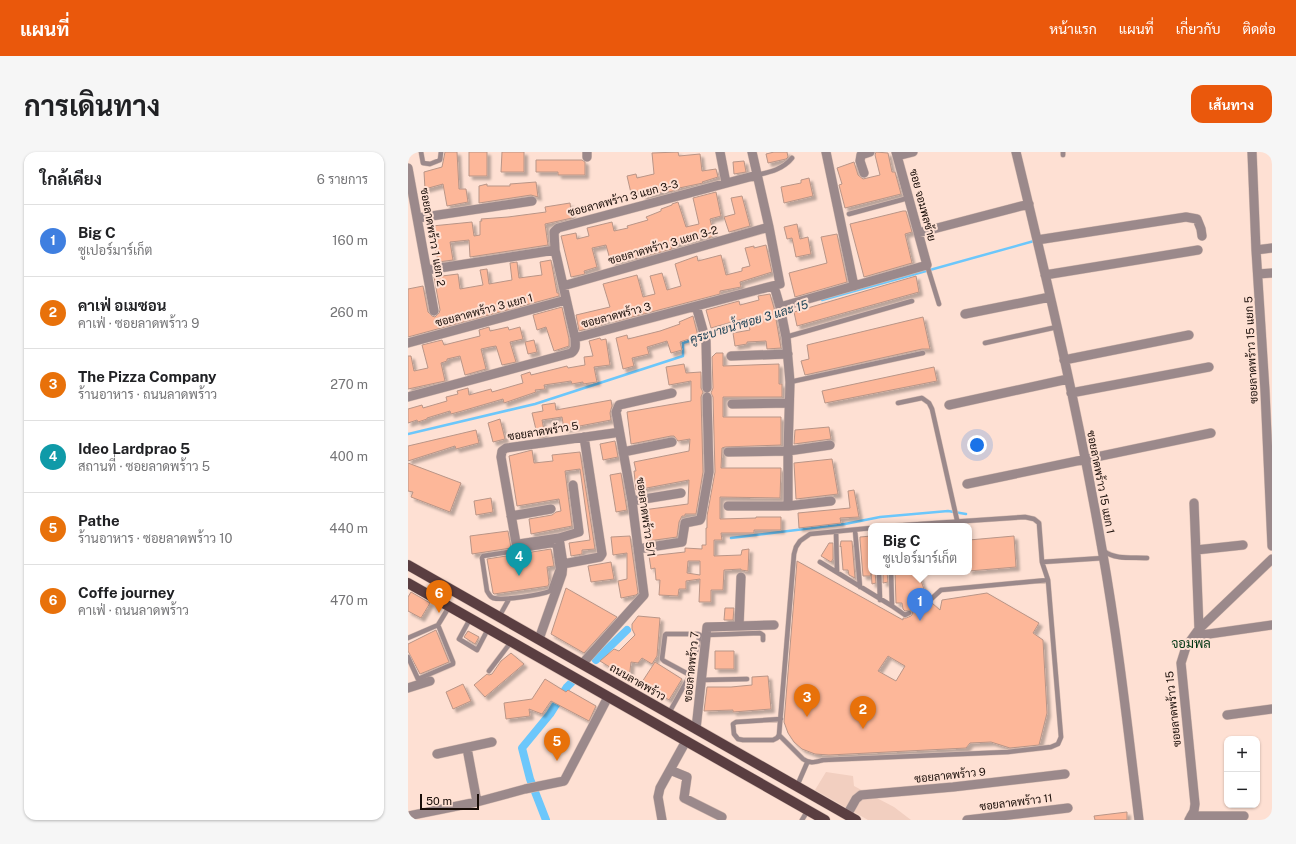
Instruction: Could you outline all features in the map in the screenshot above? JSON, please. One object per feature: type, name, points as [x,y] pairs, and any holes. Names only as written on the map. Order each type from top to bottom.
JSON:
[{"type":"main road","name":"ถนนลาดพร้าว","points":[[408,565],[856,820]]},
{"type":"main road","points":[[408,583],[825,820]]},
{"type":"main road","points":[[511,642],[519,628]]},
{"type":"main road","points":[[550,664],[558,650]]},
{"type":"street","points":[[720,152],[726,183]]},
{"type":"street","points":[[752,152],[769,227],[788,354],[790,382],[788,506]]},
{"type":"street","points":[[826,152],[854,286]]},
{"type":"street","points":[[864,173],[860,161],[861,155],[870,152]]},
{"type":"street","points":[[896,154],[913,152]]},
{"type":"street","name":"ซอยลาดพร้าว 15 แยก 1","points":[[1016,152],[1086,459],[1103,554],[1139,820]]},
{"type":"street","name":"ซอยลาดพร้าว 15 แยก 5","points":[[1252,152],[1256,250],[1269,411],[1272,546]]},
{"type":"street","name":"ซอย จอมพลซ้าย","points":[[896,154],[928,268]]},
{"type":"street","name":"ซอยลาดพร้าว 1 แยก 2","points":[[408,168],[434,311]]},
{"type":"street","name":"ซอยลาดพร้าว 3 แยก 3-3","points":[[575,338],[555,250],[554,232],[558,228],[757,175]]},
{"type":"street","points":[[418,218],[532,200]]},
{"type":"street","points":[[918,233],[1028,204]]},
{"type":"street","points":[[1037,240],[1186,217],[1197,219],[1202,236]]},
{"type":"street","name":"ซอยลาดพร้าว 3 แยก 3-2","points":[[563,286],[769,227]]},
{"type":"street","points":[[1256,250],[1272,248]]},
{"type":"street","points":[[427,270],[555,250]]},
{"type":"street","points":[[1045,275],[1198,250]]},
{"type":"street","points":[[782,309],[854,286],[928,268]]},
{"type":"street","points":[[1258,274],[1272,273]]},
{"type":"street","name":"ซอยลาดพร้าว 3","points":[[408,397],[571,353],[576,347],[575,338],[777,285]]},
{"type":"street","points":[[965,314],[1050,297]]},
{"type":"street","name":"ซอยลาดพร้าว 3 แยก 1","points":[[408,343],[566,300]]},
{"type":"street","points":[[638,549],[682,542],[685,523],[700,520],[701,518],[708,472],[707,356],[705,336],[696,306]]},
{"type":"street","points":[[1064,360],[1189,335]]},
{"type":"street","points":[[731,356],[788,354]]},
{"type":"street","points":[[1071,393],[1209,367]]},
{"type":"street","points":[[949,405],[1068,379]]},
{"type":"street","name":"ซอยลาดพร้าว 5/1","points":[[582,664],[644,595],[632,500],[616,412],[620,405],[672,393]]},
{"type":"street","points":[[732,404],[789,403]]},
{"type":"street","name":"ซอยลาดพร้าว 5","points":[[559,538],[517,543],[501,457],[502,451],[506,448],[614,433]]},
{"type":"street","points":[[967,484],[1211,433]]},
{"type":"street","points":[[562,564],[600,557],[602,554],[584,437]]},
{"type":"street","points":[[624,452],[672,442]]},
{"type":"street","points":[[728,452],[788,451],[830,445]]},
{"type":"street","points":[[539,639],[562,574],[559,538],[579,532],[572,485]]},
{"type":"street","points":[[632,500],[682,493]]},
{"type":"street","points":[[728,506],[788,506],[831,501]]},
{"type":"street","points":[[1194,503],[1197,632],[1272,625]]},
{"type":"street","points":[[511,516],[551,509]]},
{"type":"street","points":[[1196,550],[1244,545]]},
{"type":"street","name":"ซอยลาดพร้าว 15","points":[[1190,818],[1195,804],[1181,663],[1186,647],[1197,632],[1272,559]]},
{"type":"street","points":[[739,626],[741,576]]},
{"type":"street","name":"ซอยลาดพร้าว 7","points":[[696,729],[708,627],[774,625]]},
{"type":"street","points":[[408,688],[430,681]]},
{"type":"street","points":[[408,816],[457,811],[477,802],[525,789],[564,781],[608,697]]},
{"type":"street","points":[[1227,715],[1272,709]]},
{"type":"street","points":[[662,820],[659,792],[686,741]]},
{"type":"street","points":[[437,754],[492,742]]},
{"type":"street","points":[[467,748],[477,802]]},
{"type":"street","points":[[670,770],[687,777],[684,798],[722,817]]},
{"type":"street","name":"ซอยลาดพร้าว 9","points":[[847,815],[856,799],[861,795],[953,787],[1065,774]]},
{"type":"street","name":"ซอยลาดพร้าว 11","points":[[967,820],[1068,808]]},
{"type":"street","points":[[1190,818],[1244,816]]},
{"type":"lane","points":[[421,152],[423,163],[426,164],[440,160],[441,152]]},
{"type":"lane","points":[[757,175],[787,165],[792,158]]},
{"type":"lane","points":[[849,214],[908,198]]},
{"type":"lane","points":[[928,268],[939,304]]},
{"type":"lane","points":[[786,337],[912,301]]},
{"type":"lane","points":[[985,343],[1056,327]]},
{"type":"lane","points":[[790,382],[923,353]]},
{"type":"lane","points":[[898,403],[922,398],[929,403],[932,409],[957,518]]},
{"type":"lane","points":[[807,763],[823,760],[1008,752],[1051,748],[1058,744],[1061,737],[1048,580],[1042,562],[1039,523],[1034,519],[1025,517],[957,518],[916,523]]},
{"type":"lane","points":[[780,719],[736,722],[733,724],[734,734],[738,739],[742,740],[773,740],[779,735],[787,622],[796,547],[800,541],[810,534],[868,528]]},
{"type":"lane","points":[[855,530],[860,587]]},
{"type":"lane","points":[[836,532],[837,572]]},
{"type":"lane","points":[[555,546],[558,569],[550,592],[509,599],[494,598],[488,594],[482,557],[555,546]]},
{"type":"lane","points":[[1042,562],[1103,554],[1119,557],[1147,558]]},
{"type":"lane","points":[[820,562],[905,615],[910,613]]},
{"type":"lane","points":[[879,575],[880,600]]},
{"type":"lane","points":[[890,575],[892,606]]},
{"type":"lane","points":[[929,601],[941,590],[1048,580]]},
{"type":"lane","points":[[499,617],[509,599]]},
{"type":"lane","points":[[408,638],[438,625],[449,606]]},
{"type":"lane","points":[[470,618],[459,639],[477,650],[488,629]]},
{"type":"lane","points":[[408,657],[418,678],[453,664],[438,625]]},
{"type":"lane","points":[[706,635],[760,633],[763,636],[763,640]]},
{"type":"lane","points":[[669,714],[690,675],[700,635],[666,634],[662,659],[690,675]]},
{"type":"lane","points":[[489,671],[511,642]]},
{"type":"lane","points":[[702,680],[747,679]]},
{"type":"lane","points":[[779,735],[807,763]]},
{"type":"lane","points":[[797,786],[807,763]]},
{"type":"lane","points":[[802,820],[808,810]]},
{"type":"shaded area","points":[[826,772],[853,776],[854,786],[894,807],[911,820],[868,820],[815,790]]},
{"type":"building","points":[[445,152],[457,152],[459,189],[466,189],[468,202],[447,206],[443,184],[425,189],[424,172],[442,167]]},
{"type":"building","points":[[469,152],[487,152],[487,176],[469,176]]},
{"type":"building","points":[[502,152],[524,152],[524,172],[501,172]]},
{"type":"building","points":[[678,152],[679,156],[700,154],[702,171],[716,169],[718,177],[702,182],[703,183],[679,188],[680,189],[669,192],[668,190],[643,198],[642,190],[631,193],[627,176],[636,174],[637,178],[654,174],[652,153]]},
{"type":"building","points":[[774,152],[787,152],[788,157],[786,159],[768,163],[766,154]]},
{"type":"building","points":[[876,152],[888,153],[892,172],[895,172],[901,194],[845,208],[839,185],[842,184],[837,168],[854,162],[858,175],[863,179],[880,175],[875,155]]},
{"type":"building","points":[[536,160],[582,160],[585,162],[585,175],[558,175],[558,172],[536,172]]},
{"type":"building","points":[[744,161],[746,172],[734,174],[733,162]]},
{"type":"building","points":[[809,178],[813,196],[784,203],[781,187],[801,183],[801,180]]},
{"type":"building","points":[[536,182],[538,197],[531,195],[479,203],[479,186],[487,184],[487,186],[510,186],[510,184]]},
{"type":"building","points":[[716,192],[721,216],[710,219],[714,236],[671,246],[672,249],[634,259],[633,257],[611,263],[606,245],[592,248],[597,267],[584,271],[585,274],[571,277],[561,236],[576,233],[577,239],[589,236],[587,228],[612,222],[614,231],[628,228],[627,226],[648,220],[646,217],[678,202],[686,227],[699,224],[693,198]]},
{"type":"building","points":[[742,196],[750,226],[729,232],[724,217],[735,214],[731,198]]},
{"type":"building","points":[[570,203],[572,218],[545,224],[548,245],[470,257],[469,240],[450,242],[453,260],[438,262],[432,226],[472,222],[474,236],[480,235],[481,219],[546,212],[545,207]]},
{"type":"building","points":[[906,211],[912,232],[905,234],[912,263],[864,277],[850,224]]},
{"type":"building","points":[[797,224],[800,239],[808,237],[811,254],[796,257],[792,238],[787,239],[784,227]]},
{"type":"building","points":[[837,234],[847,282],[795,297],[789,273],[827,263],[821,237]]},
{"type":"building","points":[[766,245],[772,272],[740,282],[741,287],[720,291],[720,294],[613,322],[612,319],[603,321],[603,324],[579,331],[576,315],[610,307],[603,284],[637,275],[643,297],[655,294],[650,276],[662,273],[667,290],[681,286],[675,264],[697,256],[698,261],[721,255],[726,275],[742,271],[742,268],[750,266],[745,248],[754,246],[754,248]]},
{"type":"building","points":[[551,260],[557,293],[559,293],[559,296],[408,337],[408,289],[423,286],[428,312],[435,317],[440,310],[434,277],[458,274],[460,289],[483,285],[480,270],[487,269],[489,284],[512,280],[510,263],[517,262],[519,278],[542,275],[540,262]]},
{"type":"building","points":[[916,276],[919,292],[797,326],[794,312]]},
{"type":"building","points":[[770,294],[781,348],[767,349],[766,341],[747,342],[747,344],[735,346],[733,333],[750,330],[746,318],[711,328],[706,310],[739,301],[740,305],[759,300],[758,296]]},
{"type":"building","points":[[562,307],[569,339],[569,346],[554,351],[546,327],[537,330],[533,315]]},
{"type":"building","points":[[693,316],[698,336],[680,342],[682,350],[671,353],[667,341],[647,347],[649,354],[632,358],[634,366],[623,369],[616,338],[627,335],[628,339],[660,331],[680,324],[679,322]]},
{"type":"building","points":[[923,317],[930,349],[922,349],[805,375],[801,361],[809,359],[807,345]]},
{"type":"building","points":[[489,327],[490,331],[508,327],[509,330],[520,327],[523,339],[510,342],[516,362],[502,365],[496,346],[481,349],[486,369],[465,375],[460,356],[447,359],[447,361],[441,363],[445,381],[408,389],[408,356],[411,356],[414,371],[428,368],[422,345],[442,340],[444,345],[480,336],[479,330]]},
{"type":"building","points":[[600,338],[601,340],[606,339],[610,365],[594,367],[597,382],[572,384],[571,381],[544,385],[545,389],[535,390],[536,392],[504,403],[503,399],[451,414],[450,411],[418,422],[417,420],[408,423],[408,409],[422,405],[423,408],[447,401],[446,397],[458,394],[457,391],[468,388],[469,395],[491,389],[492,392],[523,383],[521,375],[530,372],[531,375],[567,366],[568,368],[585,365],[584,357],[593,356],[589,341]]},
{"type":"building","points":[[534,340],[537,352],[528,354],[525,342]]},
{"type":"building","points":[[716,353],[723,353],[723,366],[779,364],[779,384],[782,384],[782,397],[723,397],[723,417],[781,417],[781,445],[722,448],[721,468],[781,468],[780,498],[720,497],[720,519],[781,517],[781,530],[754,530],[754,533],[721,533],[722,540],[714,540],[714,556],[741,555],[742,550],[749,549],[748,571],[741,569],[724,570],[723,590],[711,590],[711,602],[699,602],[700,579],[686,581],[686,589],[679,589],[678,596],[659,595],[660,580],[656,580],[655,568],[651,569],[649,556],[685,552],[685,548],[702,549],[702,545],[706,545],[707,516],[715,472],[713,397],[711,393],[713,388],[712,357]],"holes":[[[688,561],[700,561],[700,575],[687,573]]]},
{"type":"building","points":[[684,364],[686,373],[701,372],[701,388],[703,392],[701,397],[703,472],[696,514],[685,514],[685,516],[682,516],[679,522],[677,537],[648,541],[643,510],[688,504],[689,480],[636,490],[634,471],[636,471],[634,462],[689,451],[690,439],[678,441],[674,436],[671,436],[631,444],[627,412],[691,401],[691,381],[669,385],[666,367]]},
{"type":"building","points":[[934,367],[937,381],[825,403],[822,391]]},
{"type":"building","points":[[611,400],[611,420],[564,429],[562,417],[542,420],[545,436],[538,438],[532,413],[543,411],[542,405],[555,403],[556,410]]},
{"type":"building","points":[[500,419],[505,439],[493,442],[488,423]]},
{"type":"building","points":[[829,427],[831,439],[794,444],[795,430]]},
{"type":"building","points":[[476,430],[479,443],[456,449],[455,446],[408,461],[408,446]]},
{"type":"building","points":[[615,441],[618,457],[603,460],[600,444]]},
{"type":"building","points":[[532,450],[534,463],[553,461],[552,455],[580,452],[595,549],[582,550],[582,554],[571,556],[569,543],[590,540],[580,469],[565,471],[572,526],[531,534],[529,519],[552,515],[561,511],[559,499],[517,506],[509,456]]},
{"type":"building","points":[[832,459],[838,494],[796,499],[794,463]]},
{"type":"building","points":[[408,463],[461,483],[450,512],[411,497],[413,492],[408,491]]},
{"type":"building","points":[[621,473],[627,510],[616,512],[610,475]]},
{"type":"building","points":[[854,490],[859,517],[840,518],[841,523],[799,528],[798,513],[850,508],[848,491]]},
{"type":"building","points":[[491,498],[493,512],[476,515],[474,501]]},
{"type":"building","points":[[508,531],[511,548],[472,554],[470,536]]},
{"type":"building","points":[[630,536],[638,593],[636,595],[621,598],[618,581],[627,579],[627,553],[613,555],[611,537]]},
{"type":"building","points":[[868,536],[868,575],[871,576],[863,576],[860,537]]},
{"type":"building","points":[[1014,536],[1016,567],[972,571],[972,540]]},
{"type":"building","points":[[841,541],[852,541],[855,578],[849,575],[848,570],[843,570],[841,546],[840,547]]},
{"type":"building","points":[[829,543],[833,543],[833,559],[831,562],[821,556]]},
{"type":"building","points":[[551,549],[554,566],[547,567],[548,586],[493,593],[487,559]]},
{"type":"building","points":[[797,561],[903,620],[903,618],[911,616],[913,613],[911,610],[905,611],[902,603],[896,603],[895,575],[919,575],[927,598],[925,600],[926,603],[929,605],[932,603],[940,610],[942,600],[987,593],[1039,623],[1033,633],[1043,640],[1047,713],[1039,745],[1010,748],[991,742],[970,743],[966,748],[829,755],[815,754],[802,749],[794,742],[788,733],[784,722]],"holes":[[[888,656],[905,666],[896,681],[878,671]]]},
{"type":"building","points":[[611,562],[614,579],[591,582],[588,566]]},
{"type":"building","points":[[871,575],[875,575],[876,583],[872,584]]},
{"type":"building","points":[[883,575],[887,575],[888,582],[883,583]]},
{"type":"building","points":[[566,588],[617,617],[584,653],[551,634]]},
{"type":"building","points":[[411,592],[430,603],[421,618],[408,611],[408,597]]},
{"type":"building","points":[[725,608],[734,608],[733,620],[724,620]]},
{"type":"building","points":[[638,616],[660,618],[657,656],[652,664],[642,658],[638,663],[631,662],[629,679],[600,661],[614,649],[619,651],[635,635],[632,629],[632,624]]},
{"type":"building","points":[[436,630],[449,662],[420,674],[408,651],[408,644]]},
{"type":"building","points":[[468,631],[479,637],[475,644],[464,637]]},
{"type":"building","points":[[715,651],[734,651],[734,669],[715,669]]},
{"type":"building","points":[[511,653],[524,664],[485,697],[474,685],[487,674],[492,674],[501,661]]},
{"type":"building","points":[[655,662],[682,679],[669,700],[642,682]]},
{"type":"building","points":[[768,676],[771,709],[733,712],[733,710],[704,711],[707,687],[752,685],[752,677]]},
{"type":"building","points":[[545,679],[566,692],[568,690],[596,706],[589,721],[551,701],[542,714],[529,709],[530,716],[506,719],[504,703],[532,699]]},
{"type":"building","points":[[463,684],[471,701],[453,709],[446,692]]},
{"type":"building","points":[[1127,812],[1127,820],[1095,820],[1094,816]]},
{"type":"waterway","name":"คูระบายน้ำซอย 3 และ 15","points":[[822,300],[1034,241]]},
{"type":"waterway","name":"คูระบายน้ำซอย 3 และ 15","points":[[408,434],[535,404],[683,356],[683,343],[751,321]]},
{"type":"waterway","name":"คูระบายน้ำซอย 3 และ 15","points":[[731,538],[845,524],[880,517],[948,511],[966,514]]},
{"type":"waterway","points":[[596,660],[627,630]]},
{"type":"waterway","points":[[546,820],[530,779],[522,748],[550,714],[571,683]]},
{"type":"place","name":"Ideo Lardprao 5","points":[[519,576]]},
{"type":"place","name":"Coffe journey","points":[[439,613]]},
{"type":"place","name":"Big C","points":[[920,621]]},
{"type":"place","name":"The Pizza Company","points":[[807,717]]},
{"type":"place","name":"คาเฟ่ อเมซอน","points":[[863,729]]},
{"type":"place","name":"Pathe","points":[[557,761]]},
{"type":"district","name":"จอมพล","points":[[1191,643]]}]
